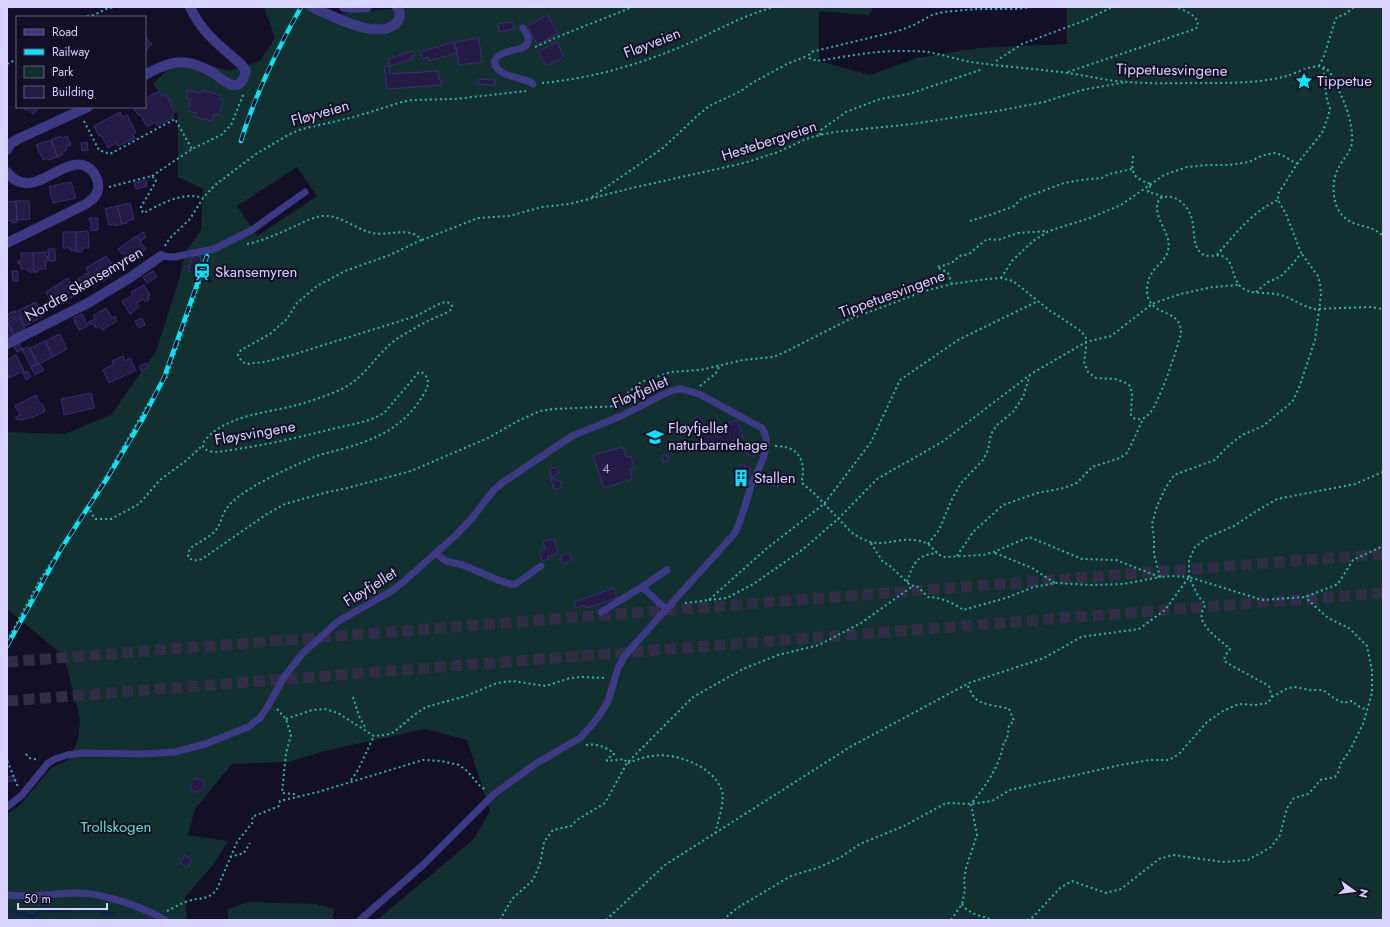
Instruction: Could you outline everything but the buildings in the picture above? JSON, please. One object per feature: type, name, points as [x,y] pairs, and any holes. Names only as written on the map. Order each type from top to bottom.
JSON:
[{"type":"street","points":[[146,74],[157,69],[177,63],[188,63],[211,72],[228,84],[238,84],[242,81],[246,72],[245,68],[210,38],[194,17],[190,7]]},
{"type":"street","points":[[312,7],[353,26],[375,29],[386,28],[398,21],[400,16],[397,7]]},
{"type":"street","points":[[344,7],[367,7]]},
{"type":"street","points":[[7,150],[10,144],[18,139],[86,108]]},
{"type":"street","points":[[7,172],[15,180],[29,183],[42,179],[70,166],[81,165],[90,168],[98,177],[98,189],[93,199],[84,205],[7,243]]},
{"type":"street","name":"Nordre Skansemyren","points":[[7,344],[88,303],[131,277],[161,256]]},
{"type":"lane","points":[[523,28],[528,38],[528,43],[520,49],[503,52],[498,55],[494,62],[496,70],[524,79],[533,84]]},
{"type":"lane","name":"Nordre Skansemyren","points":[[161,256],[174,257],[214,249],[252,230],[305,192]]},
{"type":"lane","name":"Fløyfjellet","points":[[7,807],[22,795],[48,763],[67,754],[161,753],[191,748],[248,727],[260,718],[292,666],[337,622],[390,592],[436,554],[471,519],[491,493],[502,483],[572,436],[620,416],[675,390],[685,390],[698,394],[762,428],[767,439],[764,457],[751,486],[735,533],[668,606],[624,657],[614,679],[608,701],[592,725],[580,738],[537,763],[494,794],[423,865],[360,920]]},
{"type":"lane","points":[[436,554],[446,561],[463,564],[498,580],[514,585],[541,566]]},
{"type":"lane","points":[[601,612],[667,570]]},
{"type":"lane","points":[[642,587],[668,606]]},
{"type":"lane","points":[[7,895],[26,896],[78,893],[94,894],[130,905],[157,915],[165,920]]},
{"type":"path","points":[[88,16],[114,7]]},
{"type":"path","points":[[526,45],[533,48],[537,47],[562,35],[633,7]]},
{"type":"path","name":"Fløyveien","points":[[161,256],[169,239],[190,219],[210,189],[229,173],[256,154],[278,140],[302,130],[412,100],[456,99],[517,92],[528,90],[533,84],[571,80],[626,67],[687,44],[740,18],[774,7]]},
{"type":"path","points":[[591,198],[664,148],[709,106],[741,91],[752,83],[787,64],[808,56],[811,52],[898,31],[914,25],[932,15],[944,12],[977,8],[1016,9],[1032,7]]},
{"type":"path","points":[[996,61],[1022,44],[1086,20],[1112,7]]},
{"type":"path","points":[[1066,73],[1198,27],[1198,22],[1195,17],[1177,7]]},
{"type":"path","points":[[1318,66],[1324,56],[1337,17],[1344,16],[1354,7]]},
{"type":"path","name":"Tippetuesvingene","points":[[808,56],[809,58],[817,61],[881,51],[917,51],[975,63],[1066,73],[1128,82],[1205,83],[1264,81],[1289,76],[1312,67],[1323,67]]},
{"type":"path","points":[[7,64],[16,60]]},
{"type":"path","points":[[1160,576],[1154,554],[1152,524],[1157,506],[1165,488],[1174,475],[1215,460],[1226,448],[1242,435],[1263,426],[1292,402],[1299,388],[1315,340],[1320,309],[1321,290],[1318,276],[1301,253],[1286,214],[1278,200],[1278,194],[1297,164],[1322,133],[1327,120],[1330,109],[1327,100],[1323,67]]},
{"type":"path","points":[[1323,67],[1334,78],[1346,105],[1351,131],[1352,142],[1339,166],[1335,177],[1334,191],[1336,205],[1342,215],[1350,222],[1376,230],[1383,236]]},
{"type":"path","points":[[820,135],[821,130],[846,112],[880,99],[909,94],[983,69]]},
{"type":"path","name":"Hestebergveien","points":[[421,240],[478,218],[509,216],[542,207],[569,204],[744,163],[778,152],[806,139],[820,135],[835,132],[906,125],[1003,110],[1044,102],[1082,90],[1128,82]]},
{"type":"path","points":[[98,189],[152,176],[192,149],[220,135],[231,125],[245,91]]},
{"type":"path","points":[[84,121],[99,150],[110,154],[175,119],[192,149]]},
{"type":"path","points":[[952,284],[948,273],[937,267],[948,266],[959,256],[969,254],[987,239],[998,240],[1018,233],[1049,231],[1090,218],[1120,205],[1164,176],[1187,167],[1229,165],[1249,162],[1261,156],[1274,153],[1282,155],[1297,164]]},
{"type":"path","points":[[1134,156],[1132,169],[1135,176],[1141,181],[1151,184]]},
{"type":"path","points":[[970,221],[1014,206],[1021,199],[1064,183],[1102,178],[1109,174],[1132,169]]},
{"type":"path","points":[[152,176],[156,180],[141,206],[143,212],[180,198],[194,195],[203,198]]},
{"type":"path","points":[[1151,184],[1148,192],[1163,197],[1171,196],[1184,204],[1188,209],[1194,226],[1196,246],[1200,253],[1207,256],[1217,255],[1225,257],[1229,262],[1239,285],[1245,290],[1282,295],[1306,307],[1320,309],[1370,307],[1383,309]]},
{"type":"path","points":[[1086,342],[1084,362],[1088,372],[1096,378],[1115,379],[1130,386],[1132,394],[1131,415],[1135,419],[1143,418],[1150,414],[1156,402],[1181,333],[1179,321],[1152,304],[1147,294],[1150,274],[1168,250],[1167,236],[1158,215],[1157,208],[1160,198],[1163,197]]},
{"type":"path","points":[[1217,255],[1252,218],[1270,204],[1278,200]]},
{"type":"path","points":[[242,244],[250,243],[280,233],[313,218],[322,216],[339,218],[373,234],[384,235],[409,232],[416,234],[421,240]]},
{"type":"path","points":[[1001,278],[1012,261],[1033,241],[1049,231]]},
{"type":"path","name":"Fløysvingene","points":[[421,240],[390,254],[345,271],[317,286],[297,303],[287,319],[270,334],[241,350],[238,355],[239,359],[247,364],[292,355],[416,316],[442,303],[450,303],[452,306],[451,309],[429,320],[387,346],[361,374],[344,388],[295,406],[254,414],[234,421],[221,427],[209,436],[204,441],[203,445],[204,449],[209,452],[232,450],[312,434],[379,416],[385,412],[418,373],[421,372],[425,374],[429,382],[422,398],[411,412],[392,429],[381,435],[311,458],[263,481],[237,498],[225,511],[221,523],[215,532],[196,544],[189,551],[188,558],[196,561],[217,549],[267,514],[285,504],[411,471],[488,438],[518,421],[540,411],[612,406],[639,406]]},
{"type":"path","points":[[1255,292],[1268,282],[1280,277],[1301,253]]},
{"type":"path","points":[[7,641],[40,580],[87,506],[163,378],[166,379],[202,277]]},
{"type":"path","name":"Tippetuesvingene","points":[[612,406],[641,382],[671,372],[700,370],[743,360],[773,357],[848,320],[925,291],[952,284],[987,279],[1001,278],[1013,281],[1049,310],[1081,331],[1086,338],[1086,342]]},
{"type":"path","points":[[668,606],[728,598],[756,582],[802,550],[838,519],[877,479],[942,442],[1031,374],[1086,342],[1111,336],[1152,304],[1180,294],[1206,288],[1239,285]]},
{"type":"path","points":[[709,600],[766,548],[824,504],[871,442],[900,380],[958,340],[1038,301]]},
{"type":"path","points":[[698,394],[699,388],[702,384],[716,373],[720,365]]},
{"type":"path","points":[[928,544],[939,530],[952,499],[961,483],[983,460],[988,450],[991,434],[997,425],[1014,412],[1023,397],[1031,374]]},
{"type":"path","points":[[956,556],[973,532],[1003,505],[1037,493],[1064,488],[1077,483],[1092,467],[1120,458],[1127,453],[1143,418]]},
{"type":"path","points":[[87,506],[95,518],[111,519],[139,504],[160,480],[203,445]]},
{"type":"path","points":[[766,447],[784,446],[792,448],[801,461],[802,483],[857,536],[871,543],[881,544],[908,539],[928,544],[943,557],[983,555],[994,552],[1029,537],[1082,559],[1116,560],[1160,576]]},
{"type":"path","points":[[1272,697],[1269,686],[1224,660],[1230,649],[1212,633],[1203,622],[1202,613],[1205,604],[1198,596],[1189,578],[1189,560],[1195,547],[1208,537],[1234,526],[1277,499],[1355,484],[1383,472]]},
{"type":"path","points":[[871,543],[883,562],[889,565],[907,582],[918,587],[928,597],[950,602],[966,610],[1006,598],[1034,587],[1056,583],[1091,585],[1123,584],[1160,576],[1189,578],[1262,600],[1304,597],[1338,584],[1353,560],[1383,546]]},
{"type":"path","points":[[994,552],[1032,568],[1056,583]]},
{"type":"path","points":[[907,582],[917,559],[926,554],[937,553]]},
{"type":"path","points":[[606,920],[665,865],[850,747],[967,685],[1044,658],[1081,637],[1139,630],[1165,610],[1189,578]]},
{"type":"path","points":[[500,920],[512,899],[533,880],[540,864],[544,842],[553,830],[571,826],[576,820],[604,803],[627,763],[694,697],[742,669],[778,655],[819,645],[861,624],[913,586]]},
{"type":"path","points":[[1027,920],[1033,917],[1060,888],[1072,880],[1106,893],[1121,889],[1159,859],[1173,855],[1223,862],[1248,860],[1271,847],[1280,835],[1287,808],[1294,798],[1308,794],[1320,780],[1335,777],[1339,771],[1340,764],[1349,752],[1363,724],[1372,693],[1372,671],[1367,646],[1349,628],[1328,618],[1304,597]]},
{"type":"path","points":[[286,718],[312,710],[325,709],[338,712],[374,736],[386,735],[394,732],[426,707],[466,696],[497,683],[512,680],[546,686],[570,678],[583,677],[614,679]]},
{"type":"path","points":[[951,920],[962,904],[965,890],[964,880],[966,868],[977,835],[971,804],[992,777],[1003,750],[1009,725],[1014,721],[1009,709],[985,704],[976,699],[967,685]]},
{"type":"path","points":[[723,920],[737,908],[791,876],[820,867],[841,857],[860,844],[904,826],[946,803],[971,804],[992,801],[1010,790],[1120,765],[1150,760],[1170,760],[1179,754],[1208,722],[1223,711],[1239,704],[1256,705],[1268,703],[1272,697],[1288,688],[1294,687],[1310,690],[1322,690],[1344,703],[1351,701],[1367,710]]},
{"type":"path","points":[[352,697],[366,730]]},
{"type":"path","points":[[271,702],[286,718],[291,734],[286,753],[282,793],[294,794],[297,797]]},
{"type":"path","points":[[350,781],[358,770],[374,736]]},
{"type":"path","points":[[7,741],[7,760],[16,780],[18,790],[22,795]]},
{"type":"path","points":[[571,743],[580,746],[591,744],[606,747],[614,753],[607,759],[607,761],[624,759],[627,763]]},
{"type":"path","points":[[26,754],[29,758],[48,763]]},
{"type":"path","points":[[627,763],[653,756],[676,756],[698,765],[714,778],[722,791],[722,806],[714,834]]},
{"type":"path","points":[[157,915],[188,901],[208,897],[213,894],[237,842],[253,822],[252,817],[279,806],[280,801],[423,760],[441,761],[460,765],[481,787],[494,794]]},
{"type":"path","points":[[230,857],[244,853],[250,843]]},
{"type":"path","points":[[962,904],[965,909],[970,912],[993,920]]},
{"type":"green space","name":"Trollskogen","points":[[264,7],[315,7],[337,14],[413,7],[874,7],[869,15],[819,11],[819,61],[870,75],[917,58],[978,48],[1067,44],[1067,8],[1069,7],[1383,7],[1383,920],[377,920],[474,839],[490,811],[467,740],[425,729],[329,750],[288,762],[232,764],[195,809],[188,835],[228,841],[213,865],[185,897],[187,920],[7,920],[7,814],[20,805],[51,768],[70,759],[78,740],[80,719],[64,656],[7,609],[7,432],[64,434],[111,415],[156,351],[179,280],[185,253],[201,230],[203,189],[178,177],[178,114],[153,84],[179,58],[229,71],[260,61],[275,38]],"holes":[[[297,167],[317,196],[257,236],[237,206]]]},
{"type":"green space","points":[[249,902],[315,904],[335,909],[332,920],[228,920],[228,909]]},
{"type":"waterway","points":[[7,909],[31,917],[42,911],[59,910],[64,912],[72,909],[99,910],[105,914],[114,913]]},
{"type":"tunnel","points":[[7,662],[1383,554]]},
{"type":"tunnel","points":[[7,701],[1383,593]]},
{"type":"railway","points":[[241,141],[267,72],[301,7]]},
{"type":"railway","points":[[7,646],[61,549],[106,480],[142,420],[164,378],[207,256]]},
{"type":"place","name":"Tippetue","points":[[1304,81]]},
{"type":"place","name":"Skansemyren","points":[[202,272]]},
{"type":"place","name":"Fløyfjellet naturbarnehage","points":[[655,437]]},
{"type":"place","name":"Stallen","points":[[741,478]]}]
